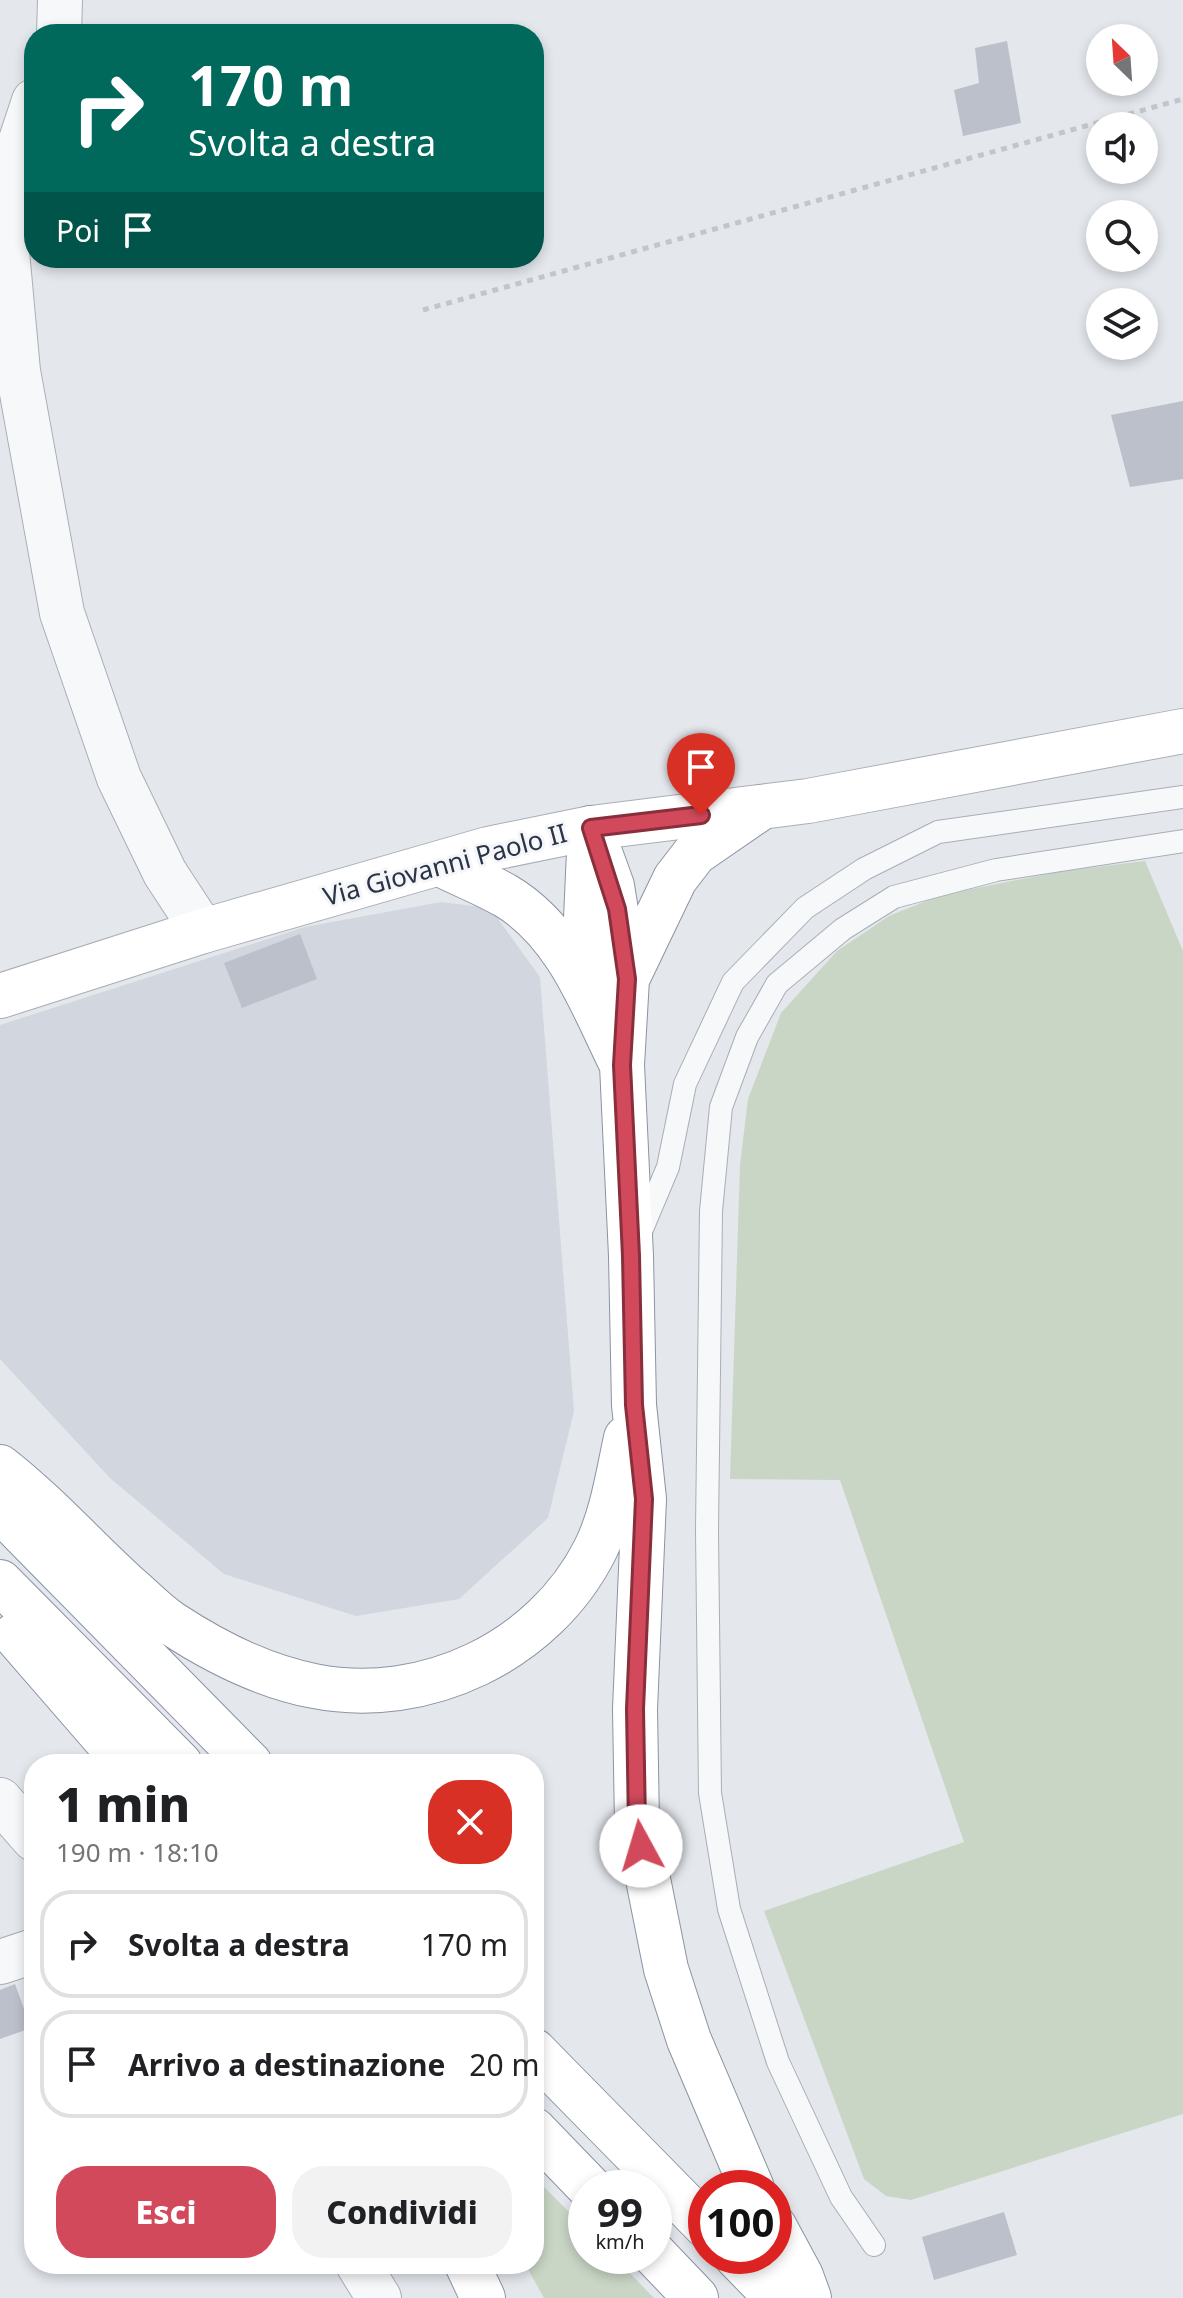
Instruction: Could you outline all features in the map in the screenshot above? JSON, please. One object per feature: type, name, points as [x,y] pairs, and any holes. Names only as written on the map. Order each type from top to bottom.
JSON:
[{"type":"main road","name":"Via Giovanni Paolo II","points":[[0,996],[203,931],[488,849],[591,828],[822,798],[1183,731]]},
{"type":"main road","points":[[627,979],[675,879],[695,853],[762,807]]},
{"type":"main road","points":[[591,828],[615,898],[627,979],[622,1065],[634,1405],[644,1499],[635,1709],[637,1824],[666,1969],[689,2040],[744,2170]]},
{"type":"main road","points":[[583,985],[591,828]]},
{"type":"main road","points":[[440,864],[508,897],[556,939],[583,985],[622,1065]]},
{"type":"main road","points":[[0,1467],[167,1620],[203,1644],[267,1673],[316,1687],[358,1691],[403,1688],[462,1672],[506,1649],[544,1619],[574,1585],[596,1548],[612,1498],[634,1405]]},
{"type":"main road","points":[[0,1510],[240,1754]]},
{"type":"main road","points":[[0,1582],[170,1754]]},
{"type":"main road","points":[[0,1619],[118,1754]]},
{"type":"main road","points":[[544,2061],[688,2208]]},
{"type":"main road","points":[[544,2140],[573,2170]]},
{"type":"main road","points":[[792,2259],[809,2298]]},
{"type":"main road","points":[[672,2273],[696,2298]]},
{"type":"main road","points":[[472,2274],[483,2298]]},
{"type":"main road","points":[[754,2274],[777,2298]]},
{"type":"street","points":[[59,24],[60,0]]},
{"type":"street","points":[[24,131],[16,155],[6,241],[18,371],[62,613],[119,778],[165,873],[203,931]]},
{"type":"street","points":[[0,1800],[24,1828]]},
{"type":"street","points":[[0,1962],[24,1954]]},
{"type":"street","points":[[364,2274],[379,2298]]},
{"type":"lane","points":[[631,1256],[668,1167],[685,1084],[733,982],[805,908],[864,869],[938,832],[1183,797]]},
{"type":"lane","points":[[874,2245],[841,2197],[778,2062],[729,1909],[710,1793],[707,1530],[711,1211],[721,1107],[747,1037],[777,984],[843,929],[894,897],[996,870],[1183,841]]},
{"type":"path","points":[[423,310],[1183,99]]},
{"type":"shaded area","points":[[441,902],[490,908],[540,977],[574,1411],[548,1518],[459,1599],[356,1616],[224,1574],[110,1478],[0,1359],[0,1025],[305,927]]},
{"type":"green space","points":[[1145,861],[1183,951],[1183,2114],[911,2200],[886,2196],[864,2179],[764,1911],[964,1842],[840,1480],[730,1479],[740,1165],[748,1099],[781,1013],[837,951],[889,916],[941,895],[1063,871]]},
{"type":"green space","points":[[544,2187],[568,2211],[568,2274],[631,2274],[654,2298],[544,2298],[531,2274],[544,2274]]},
{"type":"building","points":[[1007,41],[1021,123],[963,136],[954,90],[979,83],[975,48]]},
{"type":"building","points":[[1183,401],[1183,479],[1130,487],[1111,415]]},
{"type":"building","points":[[300,934],[317,979],[242,1008],[224,963]]},
{"type":"building","points":[[15,1984],[24,2009],[24,2030],[0,2039],[0,1990]]},
{"type":"building","points":[[1004,2212],[1017,2255],[934,2280],[922,2237]]},
{"type":"route","points":[[641,1846],[637,1824],[635,1709],[644,1499],[634,1405],[622,1065],[627,979],[612,886],[591,828],[701,815]]}]
